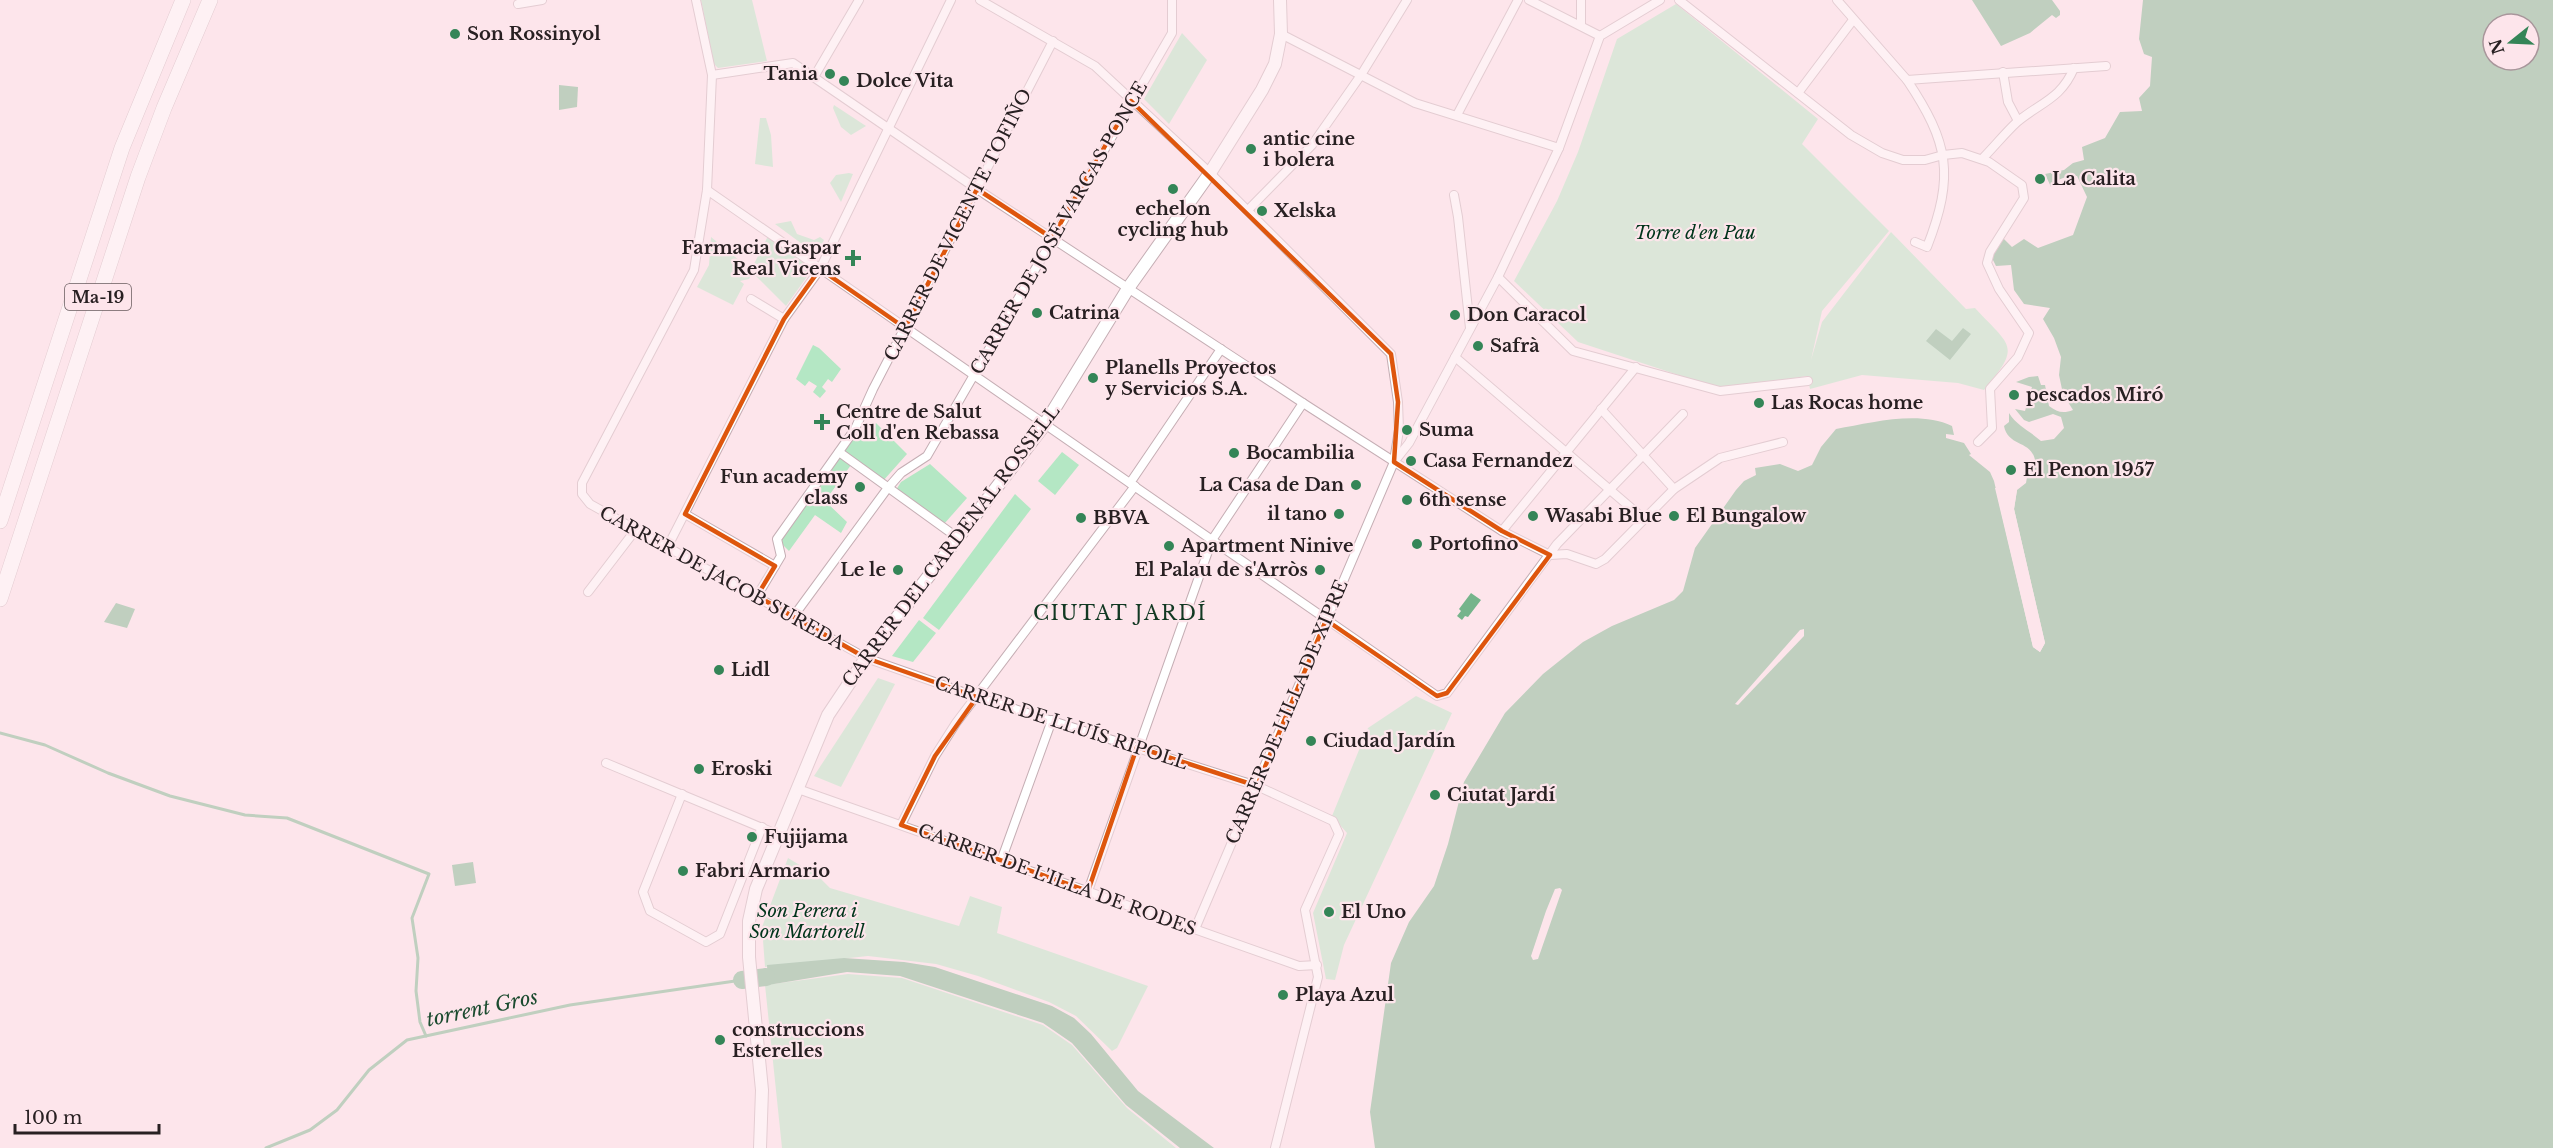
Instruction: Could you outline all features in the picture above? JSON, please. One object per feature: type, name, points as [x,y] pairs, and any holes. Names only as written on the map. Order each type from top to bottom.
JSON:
[{"type":"highway","name":"Ma-19","points":[[0,521],[122,148],[183,0]]},
{"type":"highway","name":"Ma-19","points":[[0,599],[142,166],[210,0]]},
{"type":"street","points":[[518,4],[537,0]]},
{"type":"street","points":[[696,0],[712,75],[707,190],[1133,484],[1428,692],[1437,696],[1447,693],[1557,544],[1683,414]]},
{"type":"street","points":[[814,77],[859,0]]},
{"type":"street","points":[[668,546],[784,319],[820,269],[951,0]]},
{"type":"street","points":[[980,0],[1095,66],[1248,210],[1390,354],[1398,402],[1398,430],[1394,462]]},
{"type":"street","name":"CARRER DE JOSÉ VARGAS PONCE","points":[[793,617],[887,489],[901,473],[927,456],[1172,33],[1172,0]]},
{"type":"street","name":"CARRER DEL CARDENAL ROSSELL","points":[[760,1148],[762,1090],[748,957],[749,921],[756,889],[828,715],[866,657],[1046,424],[1129,288],[1210,173],[1262,90],[1275,64],[1281,34],[1280,0]]},
{"type":"street","points":[[1248,210],[1312,145],[1361,75],[1407,0]]},
{"type":"street","points":[[1457,114],[1518,0]]},
{"type":"street","points":[[1529,0],[1600,36]]},
{"type":"street","points":[[1581,0],[1581,26]]},
{"type":"street","points":[[1394,462],[1409,443],[1498,277],[1559,148],[1600,36],[1660,0]]},
{"type":"street","points":[[1679,0],[1851,135],[1882,153],[1912,161],[1962,153],[1982,159],[2022,185],[2024,198],[1990,252],[1987,263],[1999,289],[2030,333],[2018,357],[1989,392],[1992,429],[1978,442]]},
{"type":"street","points":[[1837,0],[1907,80],[1928,111],[1938,133],[1943,155],[1945,186],[1940,213],[1928,247],[1915,242]]},
{"type":"street","points":[[1798,93],[1853,20]]},
{"type":"street","points":[[1281,34],[1415,103],[1457,114],[1559,148]]},
{"type":"street","name":"CARRER DE VICENTE TOFIÑO","points":[[775,566],[781,556],[777,539],[855,429],[904,328],[1053,41]]},
{"type":"street","points":[[712,75],[793,63],[977,189],[1303,403],[1502,531],[1550,555],[1567,554],[1596,564],[1605,559],[1644,519],[1671,486],[1720,458],[1783,442]]},
{"type":"street","points":[[1907,80],[2106,66]]},
{"type":"street","points":[[1982,159],[2018,122],[2067,84],[2074,68]]},
{"type":"street","points":[[2003,72],[2008,102],[2018,122]]},
{"type":"street","name":"CARRER DE JACOB SUREDA","points":[[707,190],[694,270],[582,483],[582,494],[590,504],[866,657]]},
{"type":"street","points":[[1454,195],[1470,328]]},
{"type":"street","points":[[1498,277],[1573,351],[1720,391],[1808,381]]},
{"type":"street","points":[[751,299],[784,319]]},
{"type":"street","points":[[901,825],[935,756],[956,723],[1133,484],[1221,349]]},
{"type":"street","points":[[1455,357],[1644,519]]},
{"type":"street","points":[[1502,531],[1635,368]]},
{"type":"street","points":[[1088,891],[1212,540],[1303,403]]},
{"type":"street","points":[[1601,410],[1671,486]]},
{"type":"street","points":[[839,452],[887,489],[958,538]]},
{"type":"street","name":"CARRER DE L'ILLA DE XIPRE","points":[[1195,930],[1394,462]]},
{"type":"street","points":[[685,514],[775,566],[757,597]]},
{"type":"street","points":[[588,592],[637,528]]},
{"type":"street","name":"CARRER DE LLUÍS RIPOLL","points":[[866,657],[977,697],[1257,786],[1333,821],[1339,834],[1305,910],[1317,965]]},
{"type":"street","points":[[1001,861],[1052,720]]},
{"type":"street","points":[[606,763],[779,835]]},
{"type":"street","name":"CARRER DE L'ILLA DE RODES","points":[[798,789],[1299,966],[1317,965]]},
{"type":"street","points":[[682,794],[643,892],[650,911],[706,942],[720,934],[762,827]]},
{"type":"street","points":[[1275,1148],[1318,977],[1317,965]]},
{"type":"highlighted area","points":[[1131,101],[1391,354],[1398,402],[1394,462],[1502,531],[1550,555],[1447,693],[1437,696],[1326,620],[1257,786],[1137,747],[1088,891],[901,825],[935,756],[977,697],[866,658],[757,596],[775,566],[685,514],[784,319],[820,269],[905,328],[977,189],[1052,238]]},
{"type":"green space","points":[[701,0],[752,0],[767,61],[718,68],[714,64]]},
{"type":"green space","name":"Torre d'en Pau","points":[[1676,4],[1818,119],[1802,144],[1889,231],[1822,311],[1811,360],[1822,322],[1891,232],[1966,309],[1975,308],[2004,339],[2007,355],[2004,364],[1984,390],[1958,383],[1862,375],[1810,389],[1807,376],[1721,389],[1578,342],[1514,281],[1557,201],[1578,152],[1617,39]]},
{"type":"green space","points":[[1182,33],[1207,60],[1169,124],[1144,99]]},
{"type":"green space","points":[[834,105],[866,126],[851,135],[841,127],[833,108]]},
{"type":"green space","points":[[760,118],[766,118],[771,135],[773,167],[755,164]]},
{"type":"green space","points":[[853,174],[841,202],[830,183],[836,175]]},
{"type":"green space","points":[[791,221],[797,234],[814,240],[820,237],[824,240],[817,255],[775,224]]},
{"type":"green space","points":[[768,236],[809,267],[811,271],[786,306],[753,273],[749,279],[740,281],[744,284],[733,305],[697,287],[709,265],[711,237],[751,270]]},
{"type":"green space","points":[[813,345],[841,369],[832,382],[828,379],[822,387],[826,391],[820,398],[813,392],[817,386],[809,381],[805,386],[796,379]]},
{"type":"green space","points":[[876,423],[907,454],[882,482],[851,465],[825,501],[847,522],[841,533],[815,515],[789,551],[780,542],[857,429],[864,430]]},
{"type":"green space","points":[[1062,452],[1079,465],[1055,495],[1038,481]]},
{"type":"green space","points":[[930,464],[967,498],[944,524],[896,490],[901,482]]},
{"type":"green space","points":[[1015,494],[1031,509],[939,630],[923,618]]},
{"type":"green space","points":[[919,620],[936,633],[913,662],[892,656]]},
{"type":"green space","points":[[878,678],[895,684],[841,787],[814,776]]},
{"type":"green space","points":[[1416,696],[1452,713],[1344,945],[1335,980],[1326,979],[1313,913],[1347,833],[1332,816],[1368,728]]},
{"type":"green space","name":"Son Perera i Son Martorell","points":[[788,858],[818,876],[830,888],[959,926],[970,896],[1002,907],[997,933],[1148,986],[1117,1048],[1112,1051],[1076,1016],[1049,1002],[978,976],[936,964],[868,956],[765,967],[762,927]]},
{"type":"green space","name":"Son Perera i Son Martorell","points":[[848,974],[902,978],[1043,1025],[1072,1045],[1127,1108],[1176,1148],[782,1148],[765,985]]},
{"type":"shaded area","points":[[1972,0],[2052,0],[2060,11],[2060,15],[2056,18],[2052,15],[2030,33],[2001,46]]},
{"type":"shaded area","points":[[2143,0],[2553,0],[2553,1148],[1375,1148],[1370,1112],[1391,963],[1409,922],[1434,886],[1448,844],[1464,782],[1505,713],[1543,674],[1583,642],[1612,626],[1674,600],[1683,591],[1695,548],[1736,490],[1744,481],[1756,475],[1755,468],[1780,464],[1798,471],[1812,465],[1821,447],[1836,429],[1910,418],[1939,421],[1952,426],[1954,435],[1946,434],[1946,438],[1964,443],[1971,454],[1969,455],[1990,472],[1994,481],[2033,647],[2040,652],[2045,643],[2014,509],[2017,490],[2026,483],[2028,471],[2035,460],[2029,449],[2006,433],[2004,426],[2009,422],[2009,413],[2041,441],[2054,439],[2064,428],[2061,417],[2053,414],[2029,422],[2024,420],[2015,409],[2025,411],[2032,387],[2016,382],[2029,377],[2038,376],[2041,385],[2045,385],[2049,406],[2060,412],[2073,410],[2063,394],[2059,375],[2061,357],[2054,338],[2043,319],[2050,308],[2024,304],[2014,290],[2011,265],[1996,266],[1991,256],[2003,238],[2012,247],[2024,239],[2038,248],[2073,235],[2087,197],[2077,176],[2063,178],[2051,187],[2045,174],[2064,170],[2073,163],[2084,160],[2082,147],[2105,138],[2120,112],[2142,111],[2139,98],[2150,86],[2152,57],[2144,54],[2139,39]]},
{"type":"shaded area","points":[[559,85],[578,87],[577,107],[559,110]]},
{"type":"shaded area","points":[[1963,328],[1971,334],[1950,360],[1926,341],[1936,329],[1952,341]]},
{"type":"shaded area","points":[[1471,593],[1481,600],[1468,617],[1465,616],[1462,620],[1457,616],[1461,611],[1459,609]]},
{"type":"shaded area","points":[[116,603],[135,609],[127,628],[104,622]]},
{"type":"shaded area","points":[[473,862],[476,883],[455,886],[452,865]]},
{"type":"shaded area","points":[[844,958],[904,962],[935,967],[1052,1006],[1074,1018],[1091,1034],[1138,1091],[1214,1148],[1180,1148],[1126,1105],[1072,1043],[1043,1023],[900,976],[847,972],[768,985],[767,965]]},
{"type":"pier","points":[[1995,488],[1998,488],[2036,646],[2040,648],[2042,644],[2011,509],[2014,489],[2017,490],[2014,509],[2045,643],[2040,652],[2033,647]]},
{"type":"pier","points":[[1804,629],[1804,636],[1738,705],[1735,704],[1800,630]]},
{"type":"pier","points":[[1555,889],[1562,890],[1538,959],[1533,960],[1531,956],[1546,911]]},
{"type":"waterway","points":[[0,733],[45,745],[108,773],[170,796],[245,815],[287,818],[429,874],[412,918],[418,958],[416,991],[420,1022],[426,1036]]},
{"type":"waterway","points":[[742,980],[766,977]]},
{"type":"waterway","name":"torrent Gros","points":[[266,1148],[310,1130],[337,1110],[369,1070],[407,1040],[570,1005],[742,980]]},
{"type":"place","name":"Son Rossinyol","points":[[455,34]]},
{"type":"place","name":"Tania","points":[[830,74]]},
{"type":"place","name":"Dolce Vita","points":[[844,81]]},
{"type":"place","name":"antic cine i bolera","points":[[1251,149]]},
{"type":"place","name":"La Calita","points":[[2040,179]]},
{"type":"place","name":"echelon cycling hub","points":[[1173,189]]},
{"type":"place","name":"Xelska","points":[[1262,211]]},
{"type":"place","name":"Farmacia Gaspar Real Vicens","points":[[853,258]]},
{"type":"place","name":"Catrina","points":[[1037,313]]},
{"type":"place","name":"Don Caracol","points":[[1455,315]]},
{"type":"place","name":"Safrà","points":[[1478,346]]},
{"type":"place","name":"Planells Proyectos y Servicios S.A.","points":[[1093,378]]},
{"type":"place","name":"pescados Miró","points":[[2014,395]]},
{"type":"place","name":"Las Rocas home","points":[[1759,403]]},
{"type":"place","name":"Centre de Salut Coll d'en Rebassa","points":[[822,422]]},
{"type":"place","name":"Suma","points":[[1407,430]]},
{"type":"place","name":"Bocambilia","points":[[1234,453]]},
{"type":"place","name":"Casa Fernandez","points":[[1411,461]]},
{"type":"place","name":"El Penon 1957","points":[[2011,470]]},
{"type":"place","name":"La Casa de Dan","points":[[1356,485]]},
{"type":"place","name":"Fun academy class","points":[[860,487]]},
{"type":"place","name":"6th sense","points":[[1407,500]]},
{"type":"place","name":"il tano","points":[[1339,514]]},
{"type":"place","name":"Wasabi Blue","points":[[1533,516]]},
{"type":"place","name":"El Bungalow","points":[[1674,516]]},
{"type":"place","name":"BBVA","points":[[1081,518]]},
{"type":"place","name":"Portofino","points":[[1417,544]]},
{"type":"place","name":"Apartment Ninive","points":[[1169,546]]},
{"type":"place","name":"Le le","points":[[898,570]]},
{"type":"place","name":"El Palau de s'Arròs","points":[[1320,570]]},
{"type":"place","name":"Lidl","points":[[719,670]]},
{"type":"place","name":"Ciudad Jardín","points":[[1311,741]]},
{"type":"place","name":"Eroski","points":[[699,769]]},
{"type":"place","name":"Ciutat Jardí","points":[[1435,795]]},
{"type":"place","name":"Fujijama","points":[[752,837]]},
{"type":"place","name":"Fabri Armario","points":[[683,871]]},
{"type":"place","name":"El Uno","points":[[1329,912]]},
{"type":"place","name":"Playa Azul","points":[[1283,995]]},
{"type":"place","name":"construccions Esterelles","points":[[720,1040]]},
{"type":"district","name":"CIUTAT JARDÍ","points":[[1120,613]]}]
